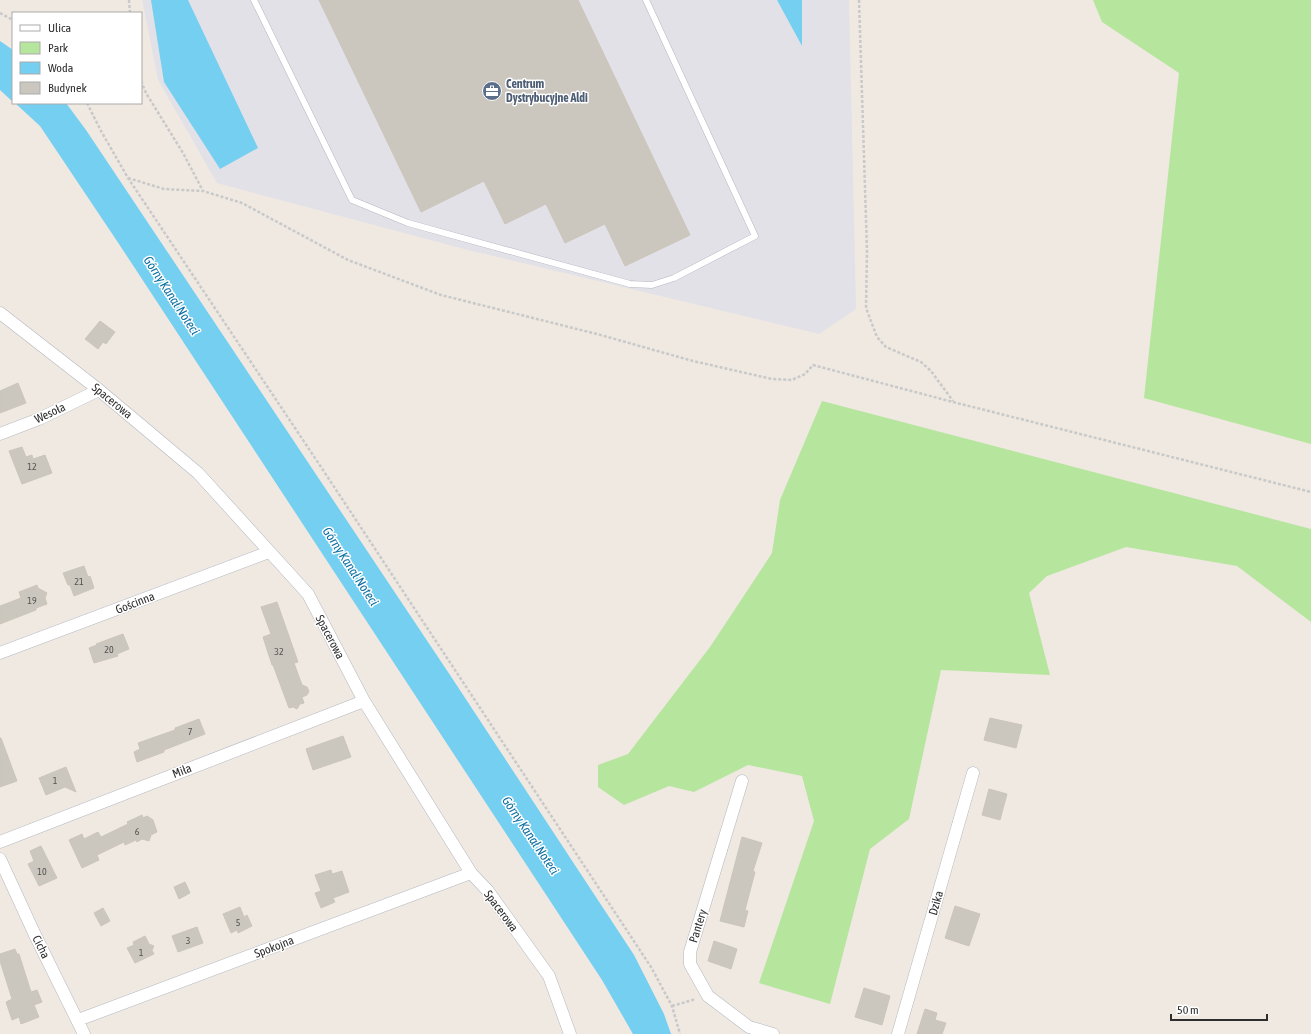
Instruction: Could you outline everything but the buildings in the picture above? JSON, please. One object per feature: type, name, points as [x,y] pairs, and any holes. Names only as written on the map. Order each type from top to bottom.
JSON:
[{"type":"street","name":"Spacerowa","points":[[0,313],[99,390],[198,473],[308,594],[364,701],[471,873],[488,892],[549,976],[570,1034]]},
{"type":"street","name":"Wesoła","points":[[0,434],[39,419],[99,390]]},
{"type":"street","name":"Gościnna","points":[[0,653],[269,552]]},
{"type":"street","name":"Miła","points":[[0,842],[364,701]]},
{"type":"street","name":"Dzika","points":[[898,1034],[973,773]]},
{"type":"street","name":"Pantery","points":[[742,781],[690,952],[690,964],[708,996],[749,1027],[773,1034]]},
{"type":"street","name":"Cicha","points":[[0,860],[84,1034]]},
{"type":"street","name":"Spokojna","points":[[78,1020],[471,873]]},
{"type":"lane","points":[[254,0],[352,200],[408,223],[630,284],[652,285],[674,278],[755,236],[646,0]]},
{"type":"path","points":[[129,0],[130,12]]},
{"type":"path","points":[[859,0],[867,250],[866,308],[877,337],[886,347],[921,362],[931,371],[953,402]]},
{"type":"path","points":[[0,13],[12,19]]},
{"type":"path","points":[[142,83],[146,93],[183,153],[203,191]]},
{"type":"path","points":[[88,104],[128,178],[651,967],[672,1006],[680,1034]]},
{"type":"path","points":[[128,178],[164,189],[203,191],[242,203],[348,260],[441,295],[597,334],[692,361],[772,379],[792,380],[805,374],[813,365],[953,402],[1311,492]]},
{"type":"path","points":[[672,1006],[708,996]]},
{"type":"shaded area","points":[[142,0],[849,0],[856,309],[819,334],[468,250],[217,183],[158,80]]},
{"type":"green space","points":[[1093,0],[1311,0],[1311,444],[1144,398],[1179,73],[1102,22]]},
{"type":"green space","points":[[822,401],[1311,529],[1311,622],[1237,566],[1126,547],[1047,576],[1029,593],[1050,675],[941,670],[909,819],[870,849],[830,1004],[759,983],[814,821],[802,776],[748,765],[694,792],[669,786],[624,805],[598,787],[598,765],[628,754],[710,647],[772,553],[780,500]]},
{"type":"water","points":[[151,0],[188,0],[258,148],[220,169],[164,82]]},
{"type":"water","points":[[777,0],[802,0],[802,46]]},
{"type":"water","points":[[0,41],[12,49],[12,101],[0,90]]},
{"type":"water","name":"Górny Kanał Noteci","points":[[16,104],[67,104],[86,130],[450,675],[634,955],[664,1014],[671,1034],[633,1034],[602,980],[40,126]]},
{"type":"place","name":"Centrum Dystrybucyjne Aldi","points":[[492,91]]}]
